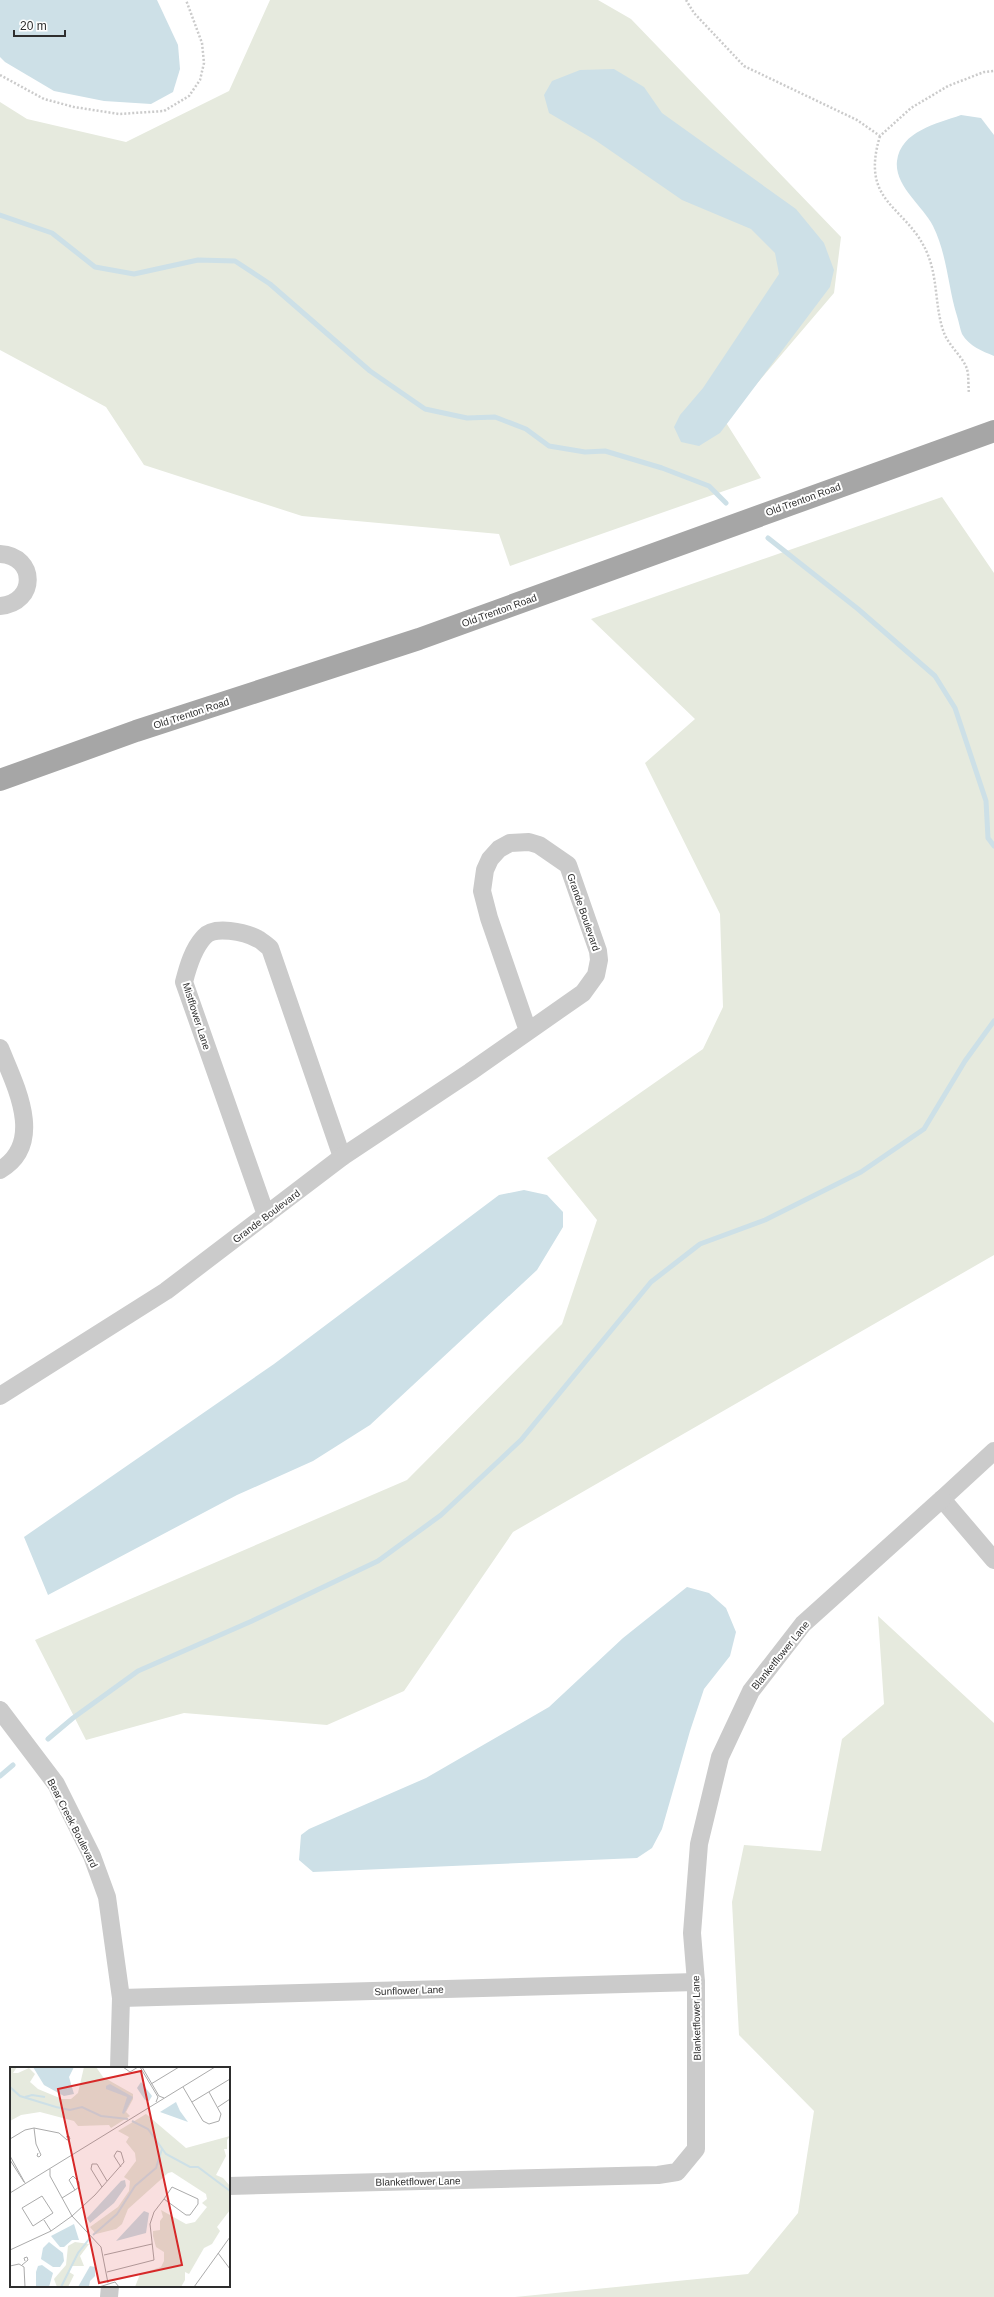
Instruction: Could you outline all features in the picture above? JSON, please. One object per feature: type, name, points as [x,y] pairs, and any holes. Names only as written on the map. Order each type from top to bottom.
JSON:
[{"type":"main road","name":"Old Trenton Road","points":[[0,780],[136,731],[418,639],[994,431]]},
{"type":"street","points":[[0,554],[17,559],[27,572],[28,580],[23,596],[12,604],[0,606]]},
{"type":"street","name":"Grande Boulevard","points":[[0,1396],[166,1292],[342,1158],[528,1032],[583,993],[596,975],[599,960],[598,951],[568,865],[539,844],[529,842],[510,843],[499,849],[490,859],[485,870],[482,891],[489,918],[528,1032]]},
{"type":"street","name":"Mistflower Lane","points":[[266,1215],[184,982],[189,962],[204,935],[215,931],[241,934],[258,939],[270,948],[342,1158]]},
{"type":"street","points":[[0,1048],[23,1106],[24,1125],[22,1139],[16,1156],[12,1162],[0,1170]]},
{"type":"street","name":"Blanketflower Lane","points":[[230,2186],[658,2175],[677,2172],[696,2149],[696,1982],[692,1933],[699,1844],[720,1756],[751,1691],[803,1624],[994,1451]]},
{"type":"street","points":[[942,1499],[994,1560]]},
{"type":"street","name":"Bear Creek Boulevard","points":[[0,1710],[56,1784],[92,1856],[107,1897],[121,1998],[119,2067]]},
{"type":"street","name":"Sunflower Lane","points":[[121,1998],[696,1982]]},
{"type":"street","points":[[109,2297],[110,2287]]},
{"type":"path","points":[[0,75],[44,99],[74,107],[119,114],[164,111],[189,96],[200,80],[204,63],[202,44],[186,0]]},
{"type":"path","points":[[686,0],[694,12],[744,66],[857,120],[880,136]]},
{"type":"path","points":[[969,393],[967,369],[944,333],[928,256],[918,238],[887,202],[879,188],[874,160],[880,136],[911,108],[937,94],[948,86],[984,72],[994,71]]},
{"type":"shaded area","points":[[0,0],[157,0],[178,45],[180,69],[173,92],[151,104],[104,101],[54,91],[5,62],[0,57]]},
{"type":"shaded area","points":[[270,0],[598,0],[631,19],[841,237],[834,293],[725,421],[761,478],[510,566],[499,534],[302,516],[144,465],[106,407],[0,350],[0,102],[27,119],[126,142],[229,91]]},
{"type":"shaded area","points":[[614,69],[644,87],[662,113],[796,209],[824,243],[834,270],[830,287],[720,433],[699,446],[681,442],[674,427],[680,415],[703,388],[779,274],[775,253],[751,229],[682,200],[595,140],[549,113],[544,95],[552,81],[580,70]]},
{"type":"shaded area","points":[[961,115],[981,118],[994,135],[994,356],[972,345],[962,334],[938,237],[928,218],[904,187],[897,170],[897,161],[905,142],[921,130]]},
{"type":"shaded area","points":[[942,497],[994,573],[994,1255],[513,1532],[404,1691],[327,1725],[184,1713],[86,1740],[35,1640],[407,1480],[562,1324],[597,1220],[547,1158],[703,1049],[723,1007],[720,914],[645,763],[695,719],[591,619]]},
{"type":"shaded area","points":[[524,1190],[547,1195],[563,1212],[563,1227],[537,1270],[370,1425],[313,1461],[237,1495],[48,1595],[24,1537],[274,1364],[499,1195]]},
{"type":"shaded area","points":[[687,1587],[709,1593],[726,1608],[736,1632],[730,1656],[704,1689],[690,1731],[662,1829],[652,1848],[637,1858],[313,1872],[299,1860],[301,1835],[309,1829],[426,1778],[549,1707],[623,1638]]},
{"type":"shaded area","points":[[878,1616],[994,1723],[994,2297],[515,2297],[748,2274],[798,2213],[814,2111],[739,2035],[732,1902],[744,1845],[821,1851],[842,1739],[884,1704]]},
{"type":"waterway","points":[[0,215],[52,233],[95,267],[134,274],[198,260],[235,261],[270,284],[370,371],[425,409],[467,418],[495,417],[526,429],[549,446],[585,452],[605,451],[662,468],[709,486],[726,503]]},
{"type":"waterway","points":[[768,538],[858,609],[935,676],[955,708],[986,801],[988,838],[994,846]]},
{"type":"waterway","points":[[48,1739],[73,1718],[138,1671],[252,1621],[378,1561],[441,1515],[521,1440],[651,1282],[700,1244],[765,1220],[861,1172],[924,1129],[965,1061],[994,1021]]},
{"type":"waterway","points":[[0,1776],[13,1765]]}]
